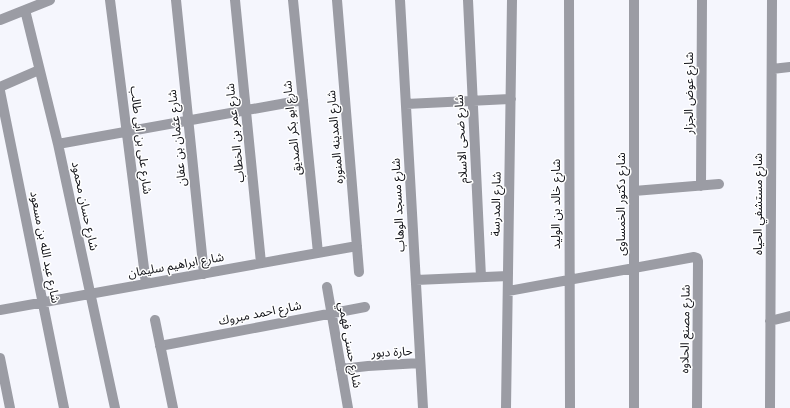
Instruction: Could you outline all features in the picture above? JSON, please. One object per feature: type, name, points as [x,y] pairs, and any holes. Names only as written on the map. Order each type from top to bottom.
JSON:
[{"type":"street","points":[[0,20],[50,0]]},
{"type":"street","name":"شارع على بن ابى طالب","points":[[110,0],[146,284]]},
{"type":"street","name":"شارع عثمان بن عفان","points":[[176,0],[204,274]]},
{"type":"street","name":"شارع عمر بن الخطاب","points":[[235,0],[261,263]]},
{"type":"street","name":"شارع ابو بكر الصديق","points":[[293,0],[318,253]]},
{"type":"street","name":"شارع المدينه المنوره","points":[[337,0],[359,272]]},
{"type":"street","name":"شارع مسجد الوهاب","points":[[400,0],[423,408]]},
{"type":"street","name":"شارع ضحى الاسلام","points":[[468,0],[481,277]]},
{"type":"street","name":"شارع المدرسة","points":[[506,408],[512,0]]},
{"type":"street","name":"شارع خالد بن الوليد","points":[[569,0],[570,408]]},
{"type":"street","name":"شارع دكتور الخمساوى","points":[[634,0],[634,408]]},
{"type":"street","name":"شارع عوض الجزار","points":[[701,186],[702,0]]},
{"type":"street","name":"شارع مستشفي الحياه","points":[[770,408],[772,0]]},
{"type":"street","name":"شارع حسان محمود","points":[[26,10],[39,70],[58,144],[115,408]]},
{"type":"street","points":[[772,69],[790,66]]},
{"type":"street","points":[[0,87],[39,70]]},
{"type":"street","name":"شارع عبد الله بن مسعود","points":[[0,90],[64,408]]},
{"type":"street","points":[[406,104],[511,99]]},
{"type":"street","points":[[58,144],[303,100]]},
{"type":"street","points":[[634,191],[719,184]]},
{"type":"street","name":"شارع ابراهيم سليمان","points":[[0,310],[357,246]]},
{"type":"street","name":"شارع مصنع الحلاوه","points":[[634,268],[691,257],[697,258],[697,408]]},
{"type":"street","points":[[508,291],[634,268]]},
{"type":"street","points":[[416,280],[508,276]]},
{"type":"street","name":"شارع حسنى فهمي","points":[[327,287],[348,408]]},
{"type":"street","name":"شارع احمد مبروك","points":[[160,346],[365,307]]},
{"type":"street","points":[[770,321],[790,316]]},
{"type":"street","points":[[155,320],[173,408]]},
{"type":"street","points":[[0,358],[10,408]]},
{"type":"street","name":"حارة دبور","points":[[342,369],[420,363]]}]
